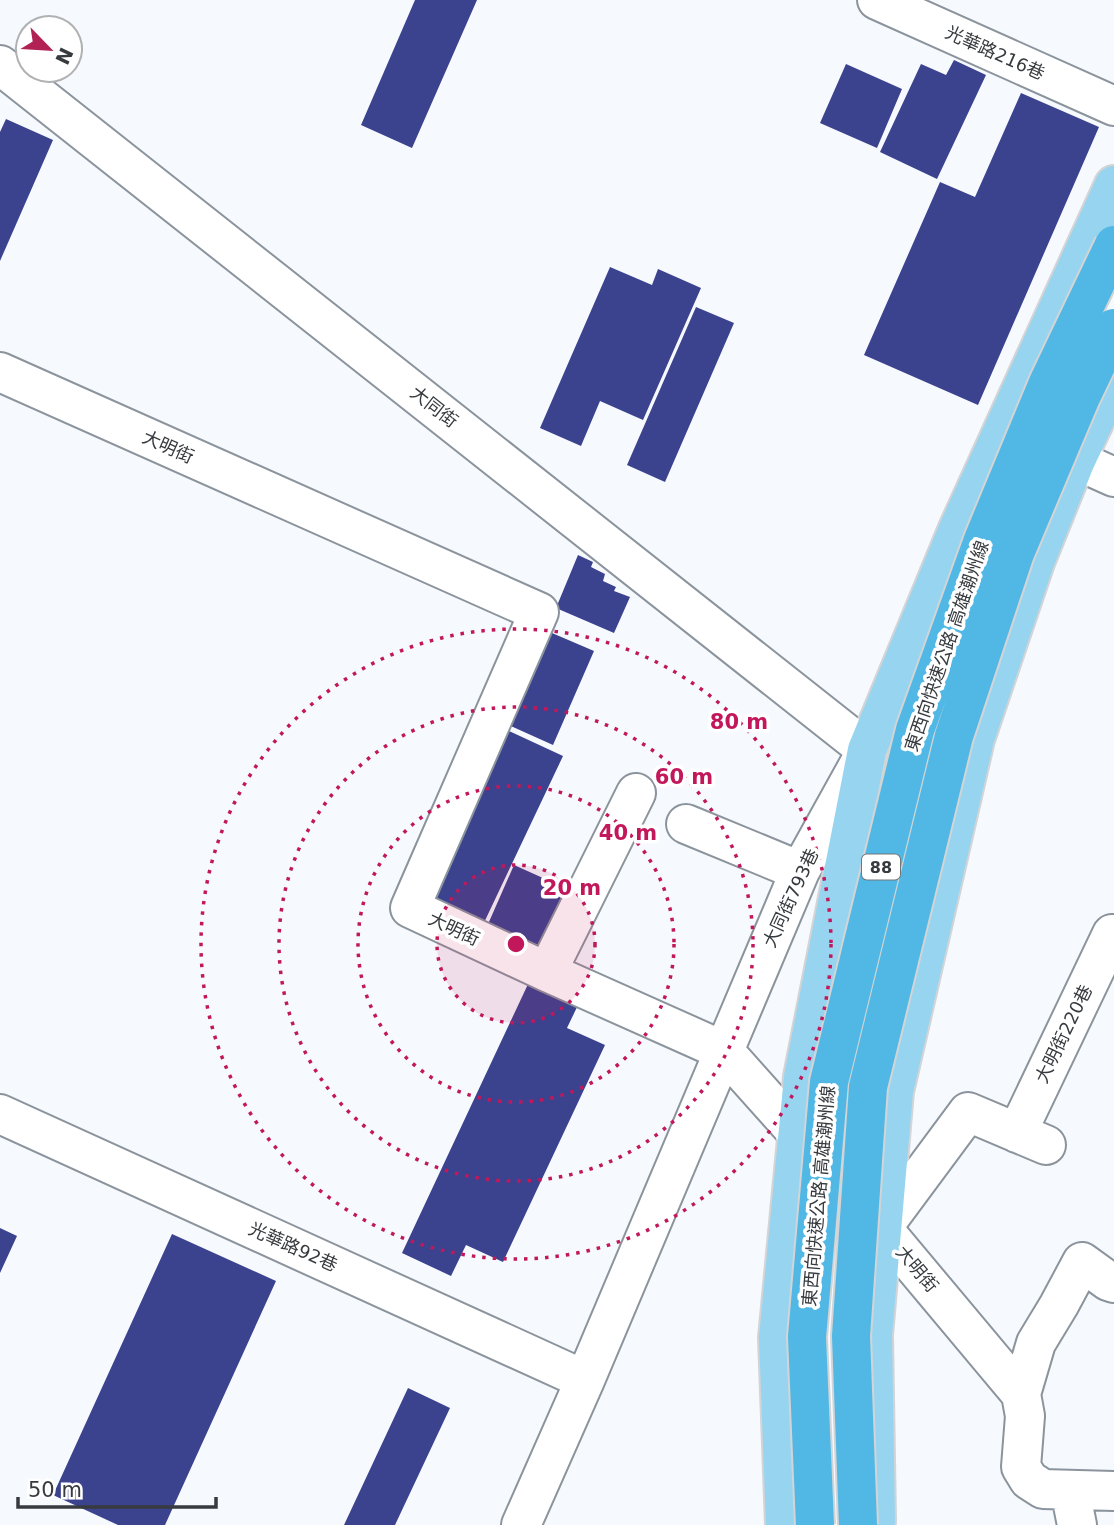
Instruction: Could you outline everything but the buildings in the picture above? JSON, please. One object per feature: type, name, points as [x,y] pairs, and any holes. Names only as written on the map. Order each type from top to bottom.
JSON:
[{"type":"highway","name":"東西向快速公路 高雄潮州線","points":[[815,1525],[807,1337],[829,1082],[915,730],[983,540],[1048,383],[1114,245]]},
{"type":"highway","name":"東西向快速公路 高雄潮州線","points":[[858,1525],[851,1336],[868,1087],[954,736],[1015,553],[1080,399],[1114,328]]},
{"type":"main road","points":[[785,1525],[778,1338],[797,1133],[803,1077],[867,750],[958,529],[1114,185]]},
{"type":"main road","points":[[876,1525],[873,1335],[894,1091],[975,739],[1035,562],[1076,460],[1114,380]]},
{"type":"street","name":"光華路216巷","points":[[877,0],[1114,106]]},
{"type":"street","name":"大同街","points":[[0,65],[867,750]]},
{"type":"street","name":"大明街","points":[[0,372],[539,612],[410,908],[724,1051],[883,1228],[1021,1394]]},
{"type":"street","points":[[1076,460],[1114,477]]},
{"type":"street","name":"大同街793巷","points":[[521,1525],[800,871],[867,750]]},
{"type":"street","points":[[547,972],[636,793]]},
{"type":"street","points":[[686,824],[800,871]]},
{"type":"street","name":"大明街220巷","points":[[883,1228],[968,1112],[1031,1139],[1112,934]]},
{"type":"street","name":"光華路92巷","points":[[0,1114],[585,1380]]},
{"type":"street","points":[[1114,1283],[1082,1262],[1036,1343],[1021,1394],[1025,1416],[1021,1467],[1029,1480],[1073,1507],[1114,1491]]}]
